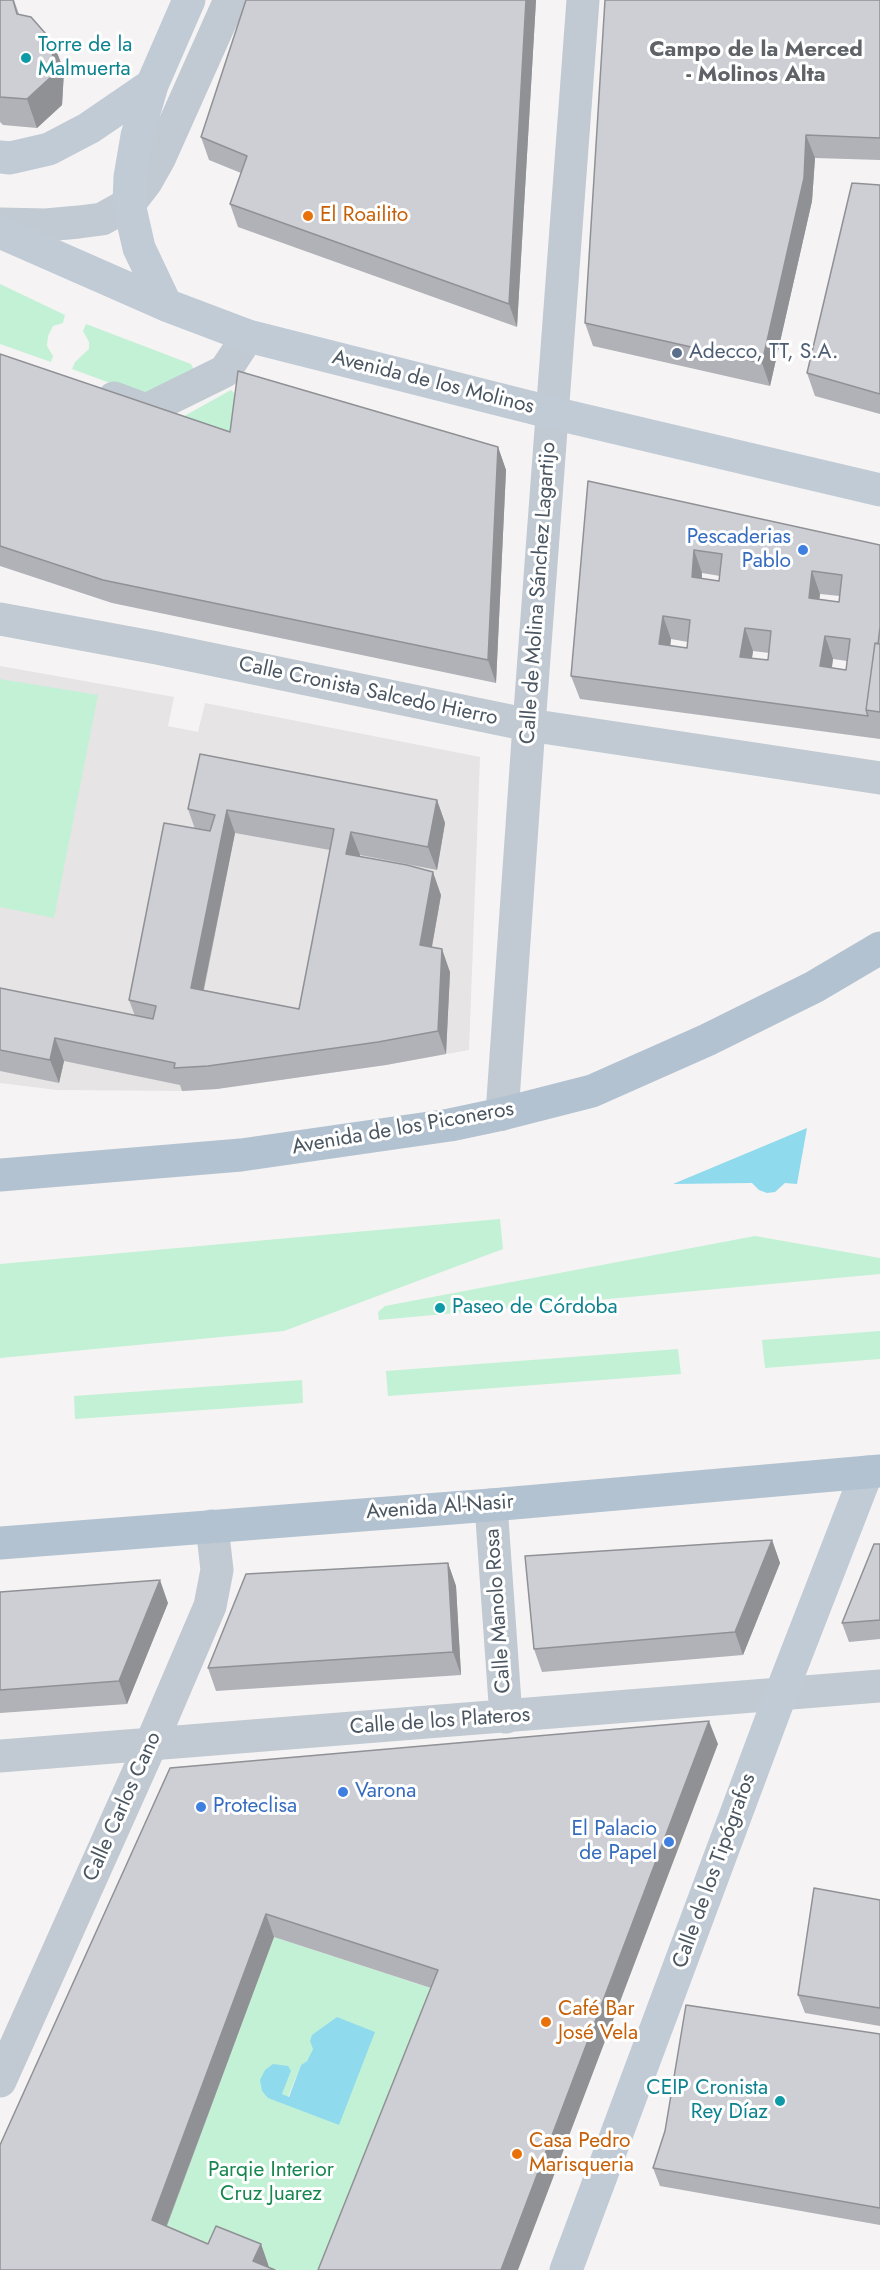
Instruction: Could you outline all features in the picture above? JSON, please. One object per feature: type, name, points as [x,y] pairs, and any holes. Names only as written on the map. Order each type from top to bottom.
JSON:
[{"type":"main road","points":[[166,305],[139,248],[129,204],[130,177],[137,136],[152,85],[189,0]]},
{"type":"main road","points":[[0,157],[10,158],[48,149],[89,128],[152,85]]},
{"type":"main road","name":"Avenida de los Molinos","points":[[0,232],[166,305],[248,336],[553,413],[880,490]]},
{"type":"main road","name":"Avenida de los Piconeros","points":[[0,1175],[241,1155],[450,1125],[592,1091],[696,1045],[814,987],[880,948]]},
{"type":"main road","name":"Avenida Al-Nasir","points":[[0,1543],[491,1505],[874,1472]]},
{"type":"main road","name":"Calle de los Tipógrafos","points":[[566,2270],[780,1696],[874,1472]]},
{"type":"street","points":[[0,224],[46,225],[102,219],[129,204],[146,182],[159,159],[230,0]]},
{"type":"street","name":"Calle de Molina Sánchez Lagartijo","points":[[502,1114],[583,0]]},
{"type":"street","points":[[91,389],[146,410],[225,372],[248,336]]},
{"type":"street","name":"Calle Cronista Salcedo Hierro","points":[[0,619],[157,648],[529,725],[880,778]]},
{"type":"street","name":"Calle Manolo Rosa","points":[[491,1505],[506,1717]]},
{"type":"street","name":"Calle Carlos Cano","points":[[0,2081],[151,1744],[210,1606],[217,1570],[212,1526]]},
{"type":"street","name":"Calle de los Plateros","points":[[0,1756],[780,1696],[880,1686]]},
{"type":"shaded area","points":[[0,666],[174,697],[168,726],[198,732],[205,703],[480,757],[469,1050],[386,1065],[217,1089],[57,1090],[0,1083]]},
{"type":"green space","points":[[0,284],[65,315],[63,323],[53,326],[48,336],[47,346],[53,356],[51,362],[0,344]]},
{"type":"green space","points":[[86,324],[191,364],[194,370],[193,376],[140,394],[72,369],[75,362],[89,349],[89,342],[83,331]]},
{"type":"green space","points":[[231,390],[241,400],[228,438],[177,420]]},
{"type":"green space","points":[[0,679],[98,695],[54,918],[0,907]]},
{"type":"green space","points":[[500,1219],[503,1249],[284,1331],[0,1358],[0,1264]]},
{"type":"green space","points":[[755,1236],[880,1258],[880,1274],[379,1320],[378,1312],[385,1306]]},
{"type":"green space","points":[[880,1331],[880,1359],[765,1368],[762,1340]]},
{"type":"green space","points":[[678,1349],[681,1374],[388,1396],[386,1371]]},
{"type":"green space","points":[[302,1380],[303,1403],[75,1419],[74,1396]]},
{"type":"green space","name":"Parqie Interior Cruz Juarez","points":[[274,1937],[446,1993],[335,2270],[268,2270],[160,2243]],"holes":[[[313,2049],[339,2125],[262,2091],[291,2071],[282,2094],[288,2097],[301,2065],[307,2061]]]},
{"type":"water","points":[[807,1128],[797,1184],[785,1183],[775,1192],[767,1193],[759,1190],[752,1183],[673,1184]]},
{"type":"water","points":[[337,2017],[375,2032],[339,2125],[268,2098],[262,2091],[260,2080],[265,2070],[273,2064],[288,2066],[291,2071],[282,2094],[289,2097],[301,2065],[307,2061],[313,2049],[310,2041],[312,2035]]},
{"type":"building","name":"Torre de la Malmuerta","points":[[0,0],[13,0],[17,14],[31,17],[53,42],[52,76],[27,99],[0,97]]},
{"type":"building","points":[[246,0],[526,0],[509,304],[230,204],[247,156],[201,137]]},
{"type":"building","points":[[605,0],[880,0],[880,138],[806,135],[804,178],[762,363],[585,323]]},
{"type":"building","points":[[852,183],[880,185],[880,394],[807,373]]},
{"type":"building","points":[[0,354],[230,432],[238,371],[498,447],[488,660],[103,580],[0,546]]},
{"type":"building","points":[[588,481],[880,545],[880,627],[878,644],[875,643],[866,710],[868,716],[571,676]],"holes":[[[694,550],[722,554],[719,581],[692,577]],[[812,571],[842,575],[839,602],[809,598]],[[663,616],[690,620],[687,648],[659,644]],[[745,628],[771,631],[768,660],[740,657]],[[825,636],[850,639],[846,670],[820,666]]]},
{"type":"building","points":[[875,643],[880,644],[880,712],[866,710]]},
{"type":"building","points":[[200,754],[437,800],[428,847],[351,832],[346,854],[433,872],[420,945],[442,949],[438,1031],[378,1042],[208,1066],[174,1068],[175,1063],[55,1038],[50,1060],[0,1050],[0,988],[153,1019],[156,1006],[129,1000],[164,823],[210,831],[215,815],[188,809]],"holes":[[[227,810],[334,829],[299,1009],[191,988]]]},
{"type":"building","points":[[772,1540],[735,1632],[534,1649],[525,1556]]},
{"type":"building","points":[[874,1544],[880,1544],[880,1620],[842,1623]]},
{"type":"building","points":[[448,1563],[453,1652],[208,1668],[246,1574]]},
{"type":"building","points":[[160,1580],[119,1681],[0,1690],[0,1592]]},
{"type":"building","points":[[709,1721],[501,2270],[318,2270],[438,1970],[266,1914],[152,2220],[208,2244],[216,2226],[261,2244],[253,2261],[275,2270],[0,2270],[0,2145],[170,1768]]},
{"type":"building","points":[[814,1888],[880,1900],[880,2008],[798,1995]]},
{"type":"building","name":"CEIP Cronista Rey Díaz","points":[[686,2005],[880,2034],[880,2208],[653,2168],[665,2131]]},
{"type":"place","name":"Torre de la Malmuerta","points":[[26,58]]},
{"type":"place","name":"El Roailito","points":[[308,216]]},
{"type":"place","name":"Adecco, TT, S.A.","points":[[677,353]]},
{"type":"place","name":"Pescaderias Pablo","points":[[803,550]]},
{"type":"place","name":"Paseo de Córdoba","points":[[440,1308]]},
{"type":"place","name":"Varona","points":[[343,1792]]},
{"type":"place","name":"Proteclisa","points":[[201,1807]]},
{"type":"place","name":"El Palacio de Papel","points":[[669,1842]]},
{"type":"place","name":"Café Bar José Vela","points":[[546,2022]]},
{"type":"place","name":"CEIP Cronista Rey Díaz","points":[[780,2101]]},
{"type":"place","name":"Casa Pedro Marisqueria","points":[[517,2154]]},
{"type":"district","name":"Campo de la Merced - Molinos Alta","points":[[756,64]]}]
